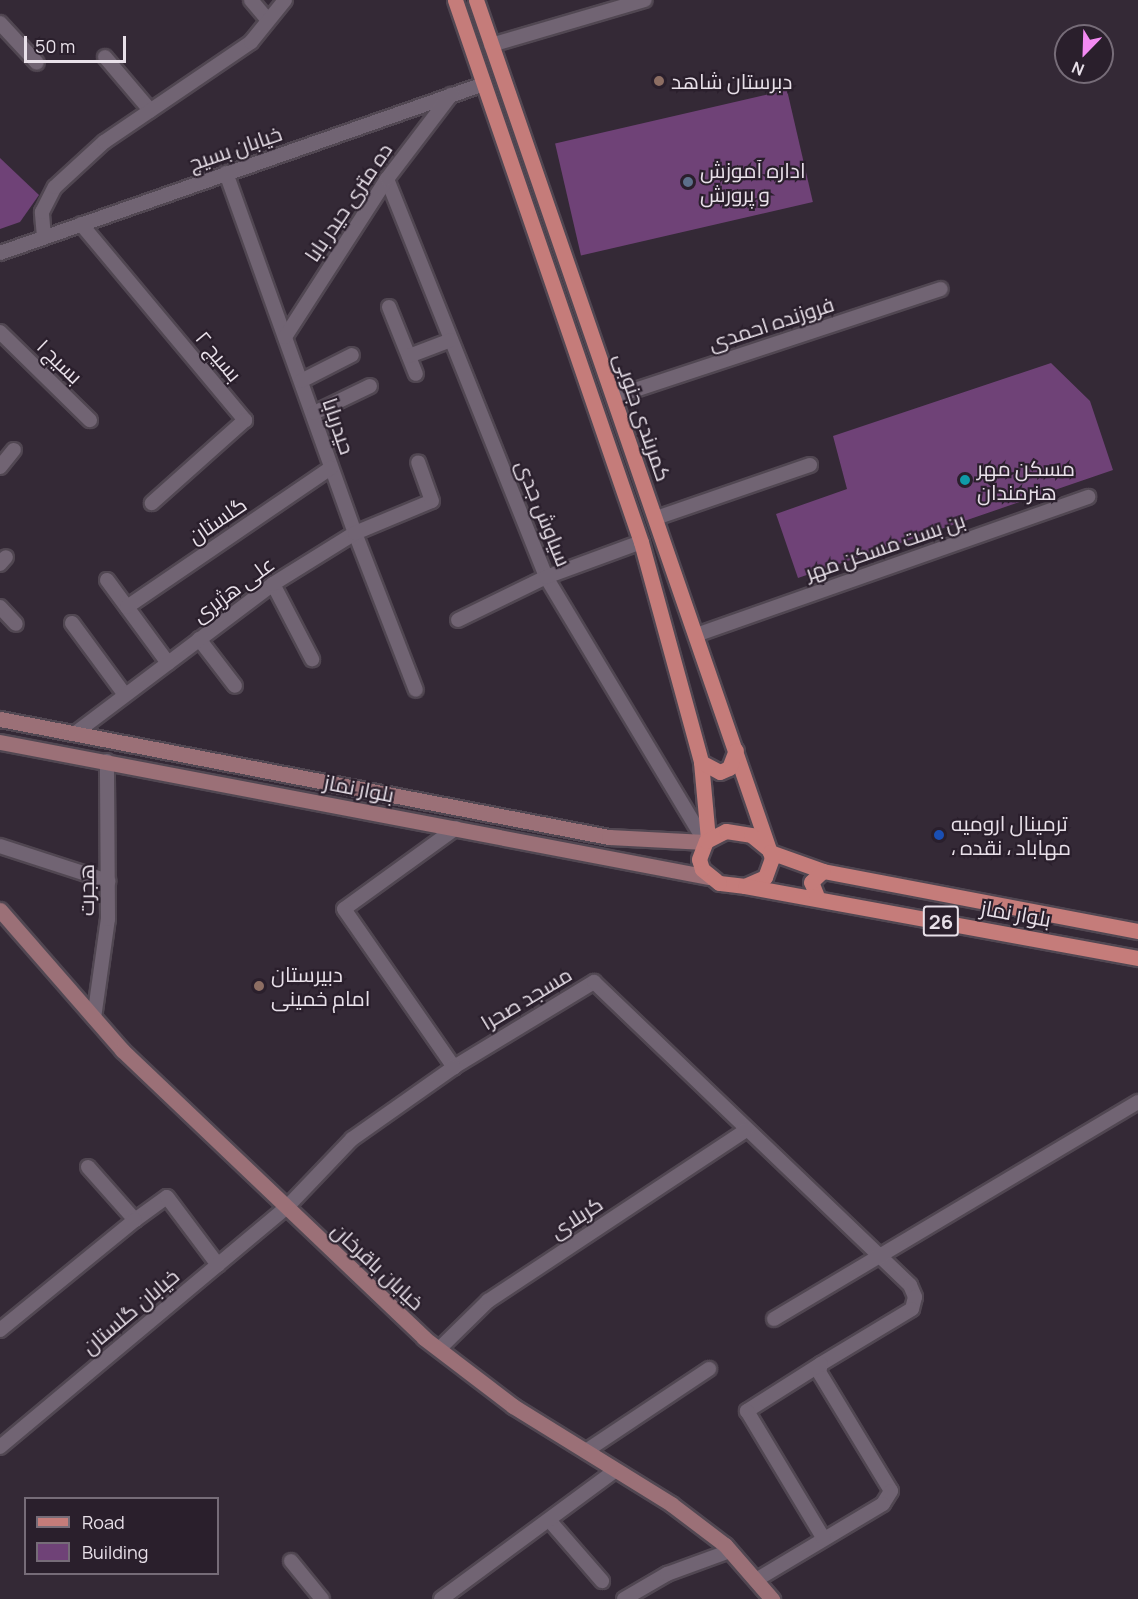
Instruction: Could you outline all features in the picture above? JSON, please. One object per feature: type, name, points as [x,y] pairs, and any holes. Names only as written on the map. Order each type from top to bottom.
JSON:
[{"type":"main road","name":"کمربندی جنوبی","points":[[455,0],[641,542],[701,762],[707,840]]},
{"type":"main road","name":"کمربندی جنوبی","points":[[476,0],[769,851]]},
{"type":"main road","points":[[472,51],[491,45]]},
{"type":"main road","points":[[484,84],[503,77]]},
{"type":"main road","points":[[533,224],[551,217]]},
{"type":"main road","name":"بلوار نماز","points":[[0,719],[609,837],[707,840]]},
{"type":"main road","name":"بلوار نماز","points":[[0,742],[709,877]]},
{"type":"main road","points":[[701,762],[720,771],[729,768],[736,750]]},
{"type":"main road","name":"26","points":[[707,840],[726,831],[739,831],[762,841],[769,851]]},
{"type":"main road","points":[[649,838],[661,853],[652,866]]},
{"type":"main road","points":[[707,840],[699,859],[709,877]]},
{"type":"main road","points":[[744,886],[765,877],[771,868],[769,851]]},
{"type":"main road","name":"بلوار نماز","points":[[769,851],[824,871],[1138,931]]},
{"type":"main road","points":[[818,900],[811,882],[824,871]]},
{"type":"main road","name":"26","points":[[709,877],[720,883],[744,886]]},
{"type":"main road","name":"بلوار نماز","points":[[744,886],[1138,958]]},
{"type":"main road","name":"خیابان باقرخان","points":[[0,910],[122,1050],[286,1208],[439,1349],[513,1406],[671,1504],[730,1551],[772,1599]]},
{"type":"street","points":[[251,0],[268,20]]},
{"type":"street","points":[[44,237],[42,212],[56,187],[104,142],[251,42],[285,0]]},
{"type":"street","points":[[491,45],[645,0]]},
{"type":"street","points":[[0,23],[37,63]]},
{"type":"street","points":[[105,57],[150,110]]},
{"type":"street","name":"خیابان بسیج","points":[[0,253],[484,84]]},
{"type":"street","name":"ده متری حیدر بابا","points":[[285,337],[387,179],[451,95]]},
{"type":"street","name":"حیدربابا","points":[[226,173],[314,413],[331,468],[416,690]]},
{"type":"street","name":"سیاوش جدی","points":[[387,179],[546,577],[707,840]]},
{"type":"street","name":"بسیج ۲","points":[[81,224],[245,420],[152,504]]},
{"type":"street","name":"فروزنده احمدی","points":[[614,397],[941,289]]},
{"type":"street","points":[[389,308],[416,374]]},
{"type":"street","name":"بسیج ۱","points":[[0,332],[90,420]]},
{"type":"street","points":[[409,356],[451,340]]},
{"type":"street","points":[[301,381],[352,355]]},
{"type":"street","points":[[314,413],[370,386]]},
{"type":"street","points":[[0,467],[14,450]]},
{"type":"street","name":"علی هژبری","points":[[74,734],[273,584],[355,533],[432,501],[418,462]]},
{"type":"street","points":[[656,518],[810,465]]},
{"type":"street","name":"گلستان","points":[[127,607],[331,468]]},
{"type":"street","name":"بن بست مسکن مهر","points":[[696,635],[1088,497]]},
{"type":"street","points":[[458,620],[546,577],[641,542]]},
{"type":"street","points":[[107,580],[168,663]]},
{"type":"street","points":[[273,584],[312,659]]},
{"type":"street","points":[[0,607],[16,624]]},
{"type":"street","points":[[72,623],[125,695]]},
{"type":"street","points":[[199,639],[235,686]]},
{"type":"street","name":"هجرت","points":[[94,1018],[108,919],[106,761]]},
{"type":"street","points":[[454,1067],[344,909],[456,828]]},
{"type":"street","points":[[0,846],[108,881]]},
{"type":"street","name":"مسجد صحرا","points":[[454,1067],[594,982],[746,1130],[882,1255],[910,1285],[915,1297],[912,1309],[821,1364]]},
{"type":"street","name":"خیابان گلستان","points":[[0,1447],[286,1208],[352,1139],[454,1067]]},
{"type":"street","points":[[774,1319],[1138,1102]]},
{"type":"street","name":"کربلای","points":[[439,1349],[488,1301],[746,1130]]},
{"type":"street","points":[[88,1167],[135,1220]]},
{"type":"street","points":[[0,1330],[166,1197],[218,1265]]},
{"type":"street","points":[[756,1580],[883,1504],[891,1491],[822,1382],[821,1364],[747,1412],[824,1539]]},
{"type":"street","points":[[586,1451],[709,1369]]},
{"type":"street","points":[[441,1599],[616,1470]]},
{"type":"street","points":[[549,1520],[602,1581]]},
{"type":"street","points":[[624,1599],[667,1574],[730,1551]]},
{"type":"street","points":[[291,1561],[322,1599]]},
{"type":"building","name":"اداره آموزش و پرورش","points":[[787,90],[813,202],[581,256],[555,144]]},
{"type":"building","points":[[0,158],[39,195],[20,222],[0,229]]},
{"type":"building","name":"مسکن مهر هنرمندان","points":[[1051,363],[1090,401],[1113,470],[798,578],[776,514],[847,489],[833,436]]},
{"type":"place","name":"دبرستان شاهد","points":[[659,81]]},
{"type":"place","name":"اداره آموزش و پرورش","points":[[688,182]]},
{"type":"place","name":"مسکن مهر هنرمندان","points":[[965,480]]},
{"type":"place","name":"ترمینال ارومیه ، مهاباد ، نقده","points":[[939,835]]},
{"type":"place","name":"دبیرستان امام خمینی","points":[[259,986]]}]
